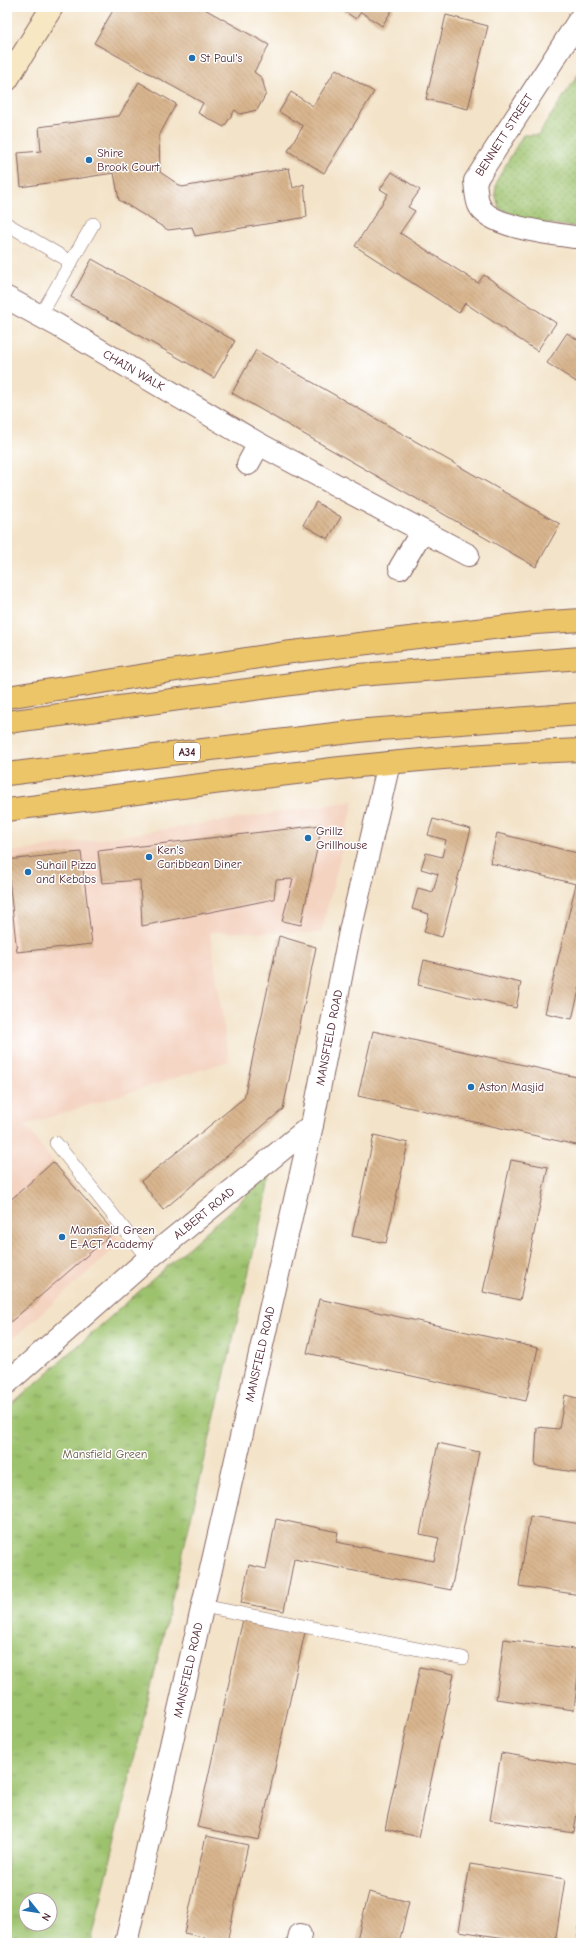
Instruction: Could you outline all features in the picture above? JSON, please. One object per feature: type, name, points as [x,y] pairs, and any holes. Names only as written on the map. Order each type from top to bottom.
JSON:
[{"type":"highway","points":[[7,697],[284,653],[535,623],[581,620]]},
{"type":"highway","points":[[7,722],[359,674],[581,658]]},
{"type":"highway","name":"A34","points":[[7,774],[367,730],[581,714]]},
{"type":"highway","points":[[7,810],[388,763],[500,753],[581,750]]},
{"type":"main road","points":[[7,80],[52,7]]},
{"type":"street","name":"BENNETT STREET","points":[[581,16],[475,181],[479,207],[496,221],[537,231],[575,237],[581,236]]},
{"type":"street","name":"CHAIN WALK","points":[[7,298],[259,444],[468,555]]},
{"type":"street","points":[[248,464],[259,444]]},
{"type":"street","points":[[400,568],[422,531]]},
{"type":"street","name":"MANSFIELD ROAD","points":[[131,1942],[203,1606],[312,1126],[350,931],[388,763]]},
{"type":"street","name":"ALBERT ROAD","points":[[7,1383],[148,1259],[312,1126]]},
{"type":"lane","points":[[7,224],[72,262]]},
{"type":"lane","points":[[40,316],[93,224]]},
{"type":"lane","points":[[56,1143],[148,1259]]},
{"type":"lane","points":[[203,1606],[463,1658]]},
{"type":"shaded area","points":[[354,801],[321,933],[210,932],[229,1061],[25,1125],[53,1162],[114,1232],[121,1243],[7,1344],[7,853]]},
{"type":"green space","points":[[581,70],[581,225],[578,227],[531,222],[499,208],[495,193],[497,180],[523,135],[538,135]]},
{"type":"green space","name":"Mansfield Green","points":[[272,1173],[91,1943],[7,1943],[7,1409]]},
{"type":"building","name":"St Paul's","points":[[115,7],[201,7],[269,45],[254,72],[262,78],[266,94],[257,110],[240,114],[235,110],[224,127],[198,113],[203,103],[94,43]]},
{"type":"building","points":[[338,7],[394,7],[382,26],[361,12],[356,19]]},
{"type":"building","points":[[446,15],[488,26],[468,109],[426,99]]},
{"type":"building","points":[[336,69],[374,92],[324,173],[288,151],[303,126],[279,112],[291,92],[313,106]]},
{"type":"building","name":"Shire Brook Court","points":[[139,82],[176,104],[159,136],[160,172],[182,187],[289,168],[293,188],[304,184],[307,217],[195,236],[192,227],[168,230],[119,200],[114,173],[21,187],[18,153],[41,151],[39,127],[119,116]]},
{"type":"building","points":[[392,172],[420,190],[408,207],[415,211],[400,233],[478,283],[484,275],[556,323],[537,351],[465,303],[459,313],[355,246],[388,194],[380,189]]},
{"type":"building","points":[[92,259],[235,341],[214,378],[71,297]]},
{"type":"building","points":[[567,333],[581,342],[581,385],[547,363]]},
{"type":"building","points":[[256,350],[560,524],[536,567],[232,393]]},
{"type":"building","points":[[316,502],[341,517],[328,539],[303,525]]},
{"type":"building","points":[[433,819],[471,829],[442,937],[424,932],[429,914],[412,909],[418,888],[433,892],[438,874],[421,869],[426,853],[442,857],[446,840],[428,835]]},
{"type":"building","points":[[322,825],[301,925],[282,921],[293,879],[276,880],[274,899],[142,926],[140,880],[102,883],[98,851]]},
{"type":"building","points":[[497,833],[581,854],[581,982],[572,1019],[545,1013],[576,884],[490,863]]},
{"type":"building","points":[[81,852],[92,944],[17,952],[7,860]]},
{"type":"building","points":[[279,936],[316,947],[283,1109],[163,1210],[141,1181],[244,1098]]},
{"type":"building","points":[[424,960],[521,983],[516,1008],[418,985]]},
{"type":"building","name":"Aston Masjid","points":[[373,1031],[581,1078],[581,1146],[358,1096]]},
{"type":"building","points":[[374,1135],[408,1143],[386,1243],[352,1236]]},
{"type":"building","points":[[511,1160],[548,1167],[520,1300],[483,1292]]},
{"type":"building","name":"Mansfield Green E-ACT Academy","points":[[53,1162],[114,1232],[7,1325],[7,1203]]},
{"type":"building","points":[[319,1299],[538,1348],[526,1401],[307,1353]]},
{"type":"building","points":[[565,1395],[581,1399],[581,1473],[535,1466],[537,1427],[559,1429]]},
{"type":"building","points":[[438,1443],[479,1452],[451,1590],[294,1559],[284,1611],[241,1603],[249,1565],[266,1569],[276,1519],[338,1532],[336,1542],[434,1561],[439,1538],[420,1534]]},
{"type":"building","points":[[530,1516],[581,1524],[581,1595],[519,1586]]},
{"type":"building","points":[[243,1619],[305,1632],[259,1840],[197,1827]]},
{"type":"building","points":[[504,1639],[581,1650],[574,1710],[496,1699]]},
{"type":"building","points":[[420,1667],[454,1674],[419,1837],[385,1829]]},
{"type":"building","points":[[501,1753],[581,1766],[581,1786],[574,1833],[490,1820]]},
{"type":"building","points":[[206,1836],[248,1845],[227,1942],[184,1933]]},
{"type":"building","points":[[470,1864],[565,1879],[555,1943],[538,1943],[459,1931]]},
{"type":"building","points":[[369,1892],[409,1902],[399,1943],[356,1943]]},
{"type":"building","points":[[580,1921],[581,1943],[577,1943]]},
{"type":"place","name":"St Paul's","points":[[192,58]]},
{"type":"place","name":"Shire Brook Court","points":[[89,160]]},
{"type":"place","name":"Grillz Grillhouse","points":[[308,838]]},
{"type":"place","name":"Ken's Caribbean Diner","points":[[149,857]]},
{"type":"place","name":"Suhail Pizza and Kebabs","points":[[28,872]]},
{"type":"place","name":"Aston Masjid","points":[[471,1087]]},
{"type":"place","name":"Mansfield Green E-ACT Academy","points":[[62,1237]]}]
